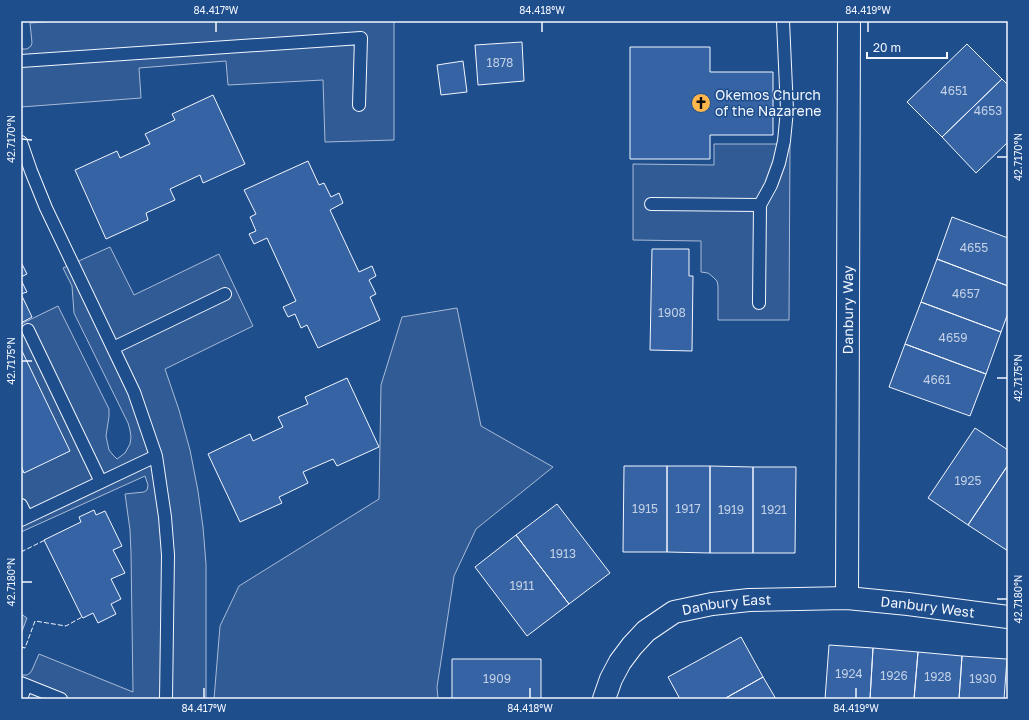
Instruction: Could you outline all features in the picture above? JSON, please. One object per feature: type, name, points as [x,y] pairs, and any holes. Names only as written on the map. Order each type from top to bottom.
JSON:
[{"type":"street","name":"Danbury Way","points":[[847,598],[849,21]]},
{"type":"street","name":"Danbury West","points":[[847,598],[1008,617]]},
{"type":"street","name":"Danbury East","points":[[604,699],[620,662],[632,646],[646,631],[674,612],[712,604],[750,600],[847,598]]},
{"type":"lane","points":[[759,303],[760,205],[771,185],[779,163],[784,141],[787,110],[783,21]]},
{"type":"lane","points":[[21,61],[361,38],[359,105]]},
{"type":"lane","points":[[21,142],[46,208],[134,392],[156,456],[165,517],[168,556],[166,699]]},
{"type":"lane","points":[[651,204],[760,205]]},
{"type":"lane","points":[[113,348],[225,294]]},
{"type":"lane","points":[[28,330],[101,482]]},
{"type":"lane","points":[[21,505],[24,519],[156,456]]},
{"type":"lane","points":[[21,699],[24,684],[61,699]]},
{"type":"shaded area","points":[[58,21],[394,21],[394,140],[325,142],[323,80],[228,85],[226,61],[139,68],[141,98],[21,107],[21,49],[27,49],[31,46],[30,23]]},
{"type":"shaded area","points":[[714,144],[790,144],[789,320],[718,320],[717,281],[708,273],[701,272],[701,241],[633,240],[633,164],[714,165]]},
{"type":"shaded area","points":[[110,247],[134,295],[219,254],[253,326],[165,369],[179,410],[190,450],[203,527],[206,564],[206,699],[21,699],[21,675],[27,675],[30,673],[39,654],[133,692],[131,553],[130,530],[125,494],[144,492],[147,490],[148,485],[145,476],[21,532],[21,324],[58,306],[109,409],[106,436],[109,450],[117,459],[125,453],[130,444],[131,437],[128,423],[74,313],[72,286],[63,268]]},
{"type":"shaded area","points":[[457,308],[481,426],[553,467],[476,529],[454,576],[437,687],[438,699],[214,699],[220,626],[239,586],[379,499],[381,385],[402,317]]},
{"type":"shaded area","points":[[21,614],[27,618],[21,634]]},
{"type":"building","points":[[522,42],[524,81],[478,85],[475,45]]},
{"type":"building","points":[[967,44],[1002,79],[942,137],[907,102]]},
{"type":"building","name":"Okemos Church of the Nazarene","points":[[630,47],[710,47],[710,72],[773,72],[773,135],[710,135],[710,159],[630,159]]},
{"type":"building","points":[[463,61],[467,92],[441,95],[437,65]]},
{"type":"building","points":[[1002,79],[1008,85],[1008,142],[976,173],[942,137]]},
{"type":"building","points":[[213,95],[245,164],[203,183],[200,175],[170,189],[175,200],[146,213],[148,220],[106,239],[75,170],[117,151],[120,158],[150,144],[145,134],[175,120],[172,114]]},
{"type":"building","points":[[308,161],[319,185],[324,183],[331,197],[339,193],[343,203],[330,210],[359,272],[372,266],[376,276],[369,280],[376,294],[370,297],[380,320],[318,348],[307,325],[301,328],[295,314],[288,317],[283,307],[296,301],[267,238],[254,244],[249,234],[256,231],[250,217],[256,214],[244,190]]},
{"type":"building","points":[[952,217],[1008,238],[1008,286],[937,259]]},
{"type":"building","points":[[652,249],[689,249],[689,276],[693,276],[692,351],[650,350]]},
{"type":"building","points":[[937,259],[1008,286],[1008,313],[1001,332],[921,302]]},
{"type":"building","points":[[22,264],[27,274],[21,277],[21,265]]},
{"type":"building","points":[[21,280],[27,292],[21,294]]},
{"type":"building","points":[[21,294],[32,317],[21,323]]},
{"type":"building","points":[[921,302],[1001,332],[986,374],[905,344]]},
{"type":"building","points":[[905,344],[986,374],[970,416],[889,387]]},
{"type":"building","points":[[21,349],[70,451],[24,473],[21,466]]},
{"type":"building","points":[[347,378],[379,447],[337,466],[333,459],[303,472],[308,483],[279,497],[282,503],[240,522],[208,454],[250,434],[253,441],[283,427],[278,417],[308,404],[305,397]]},
{"type":"building","points":[[975,428],[1008,450],[1008,465],[968,525],[928,498]]},
{"type":"building","points":[[1008,465],[1008,551],[968,525]]},
{"type":"building","points":[[624,466],[667,466],[667,552],[623,552]]},
{"type":"building","points":[[667,466],[710,466],[710,553],[667,552]]},
{"type":"building","points":[[710,466],[753,467],[753,553],[710,553]]},
{"type":"building","points":[[753,467],[796,467],[795,553],[753,553]]},
{"type":"building","points":[[557,504],[610,573],[569,604],[516,535]]},
{"type":"building","points":[[94,510],[96,515],[105,511],[122,546],[113,550],[125,573],[111,579],[121,599],[111,604],[116,614],[98,623],[93,613],[83,618],[82,617],[44,540],[81,522],[79,517]]},
{"type":"building","points":[[516,535],[569,604],[527,636],[475,567]]},
{"type":"building","points":[[741,637],[763,677],[724,699],[680,699],[668,677]]},
{"type":"building","points":[[829,645],[873,648],[870,699],[825,699]]},
{"type":"building","points":[[873,648],[918,652],[914,699],[870,699]]},
{"type":"building","points":[[918,652],[962,656],[959,699],[914,699]]},
{"type":"building","points":[[962,656],[1007,659],[1004,699],[959,699]]},
{"type":"building","points":[[452,659],[541,659],[541,699],[452,699]]},
{"type":"building","points":[[763,677],[776,699],[724,699]]},
{"type":"fence","points":[[21,552],[45,540]]},
{"type":"fence","points":[[21,647],[25,648],[35,621],[66,626],[82,617]]},
{"type":"place","name":"Okemos Church of the Nazarene","points":[[701,103]]}]
